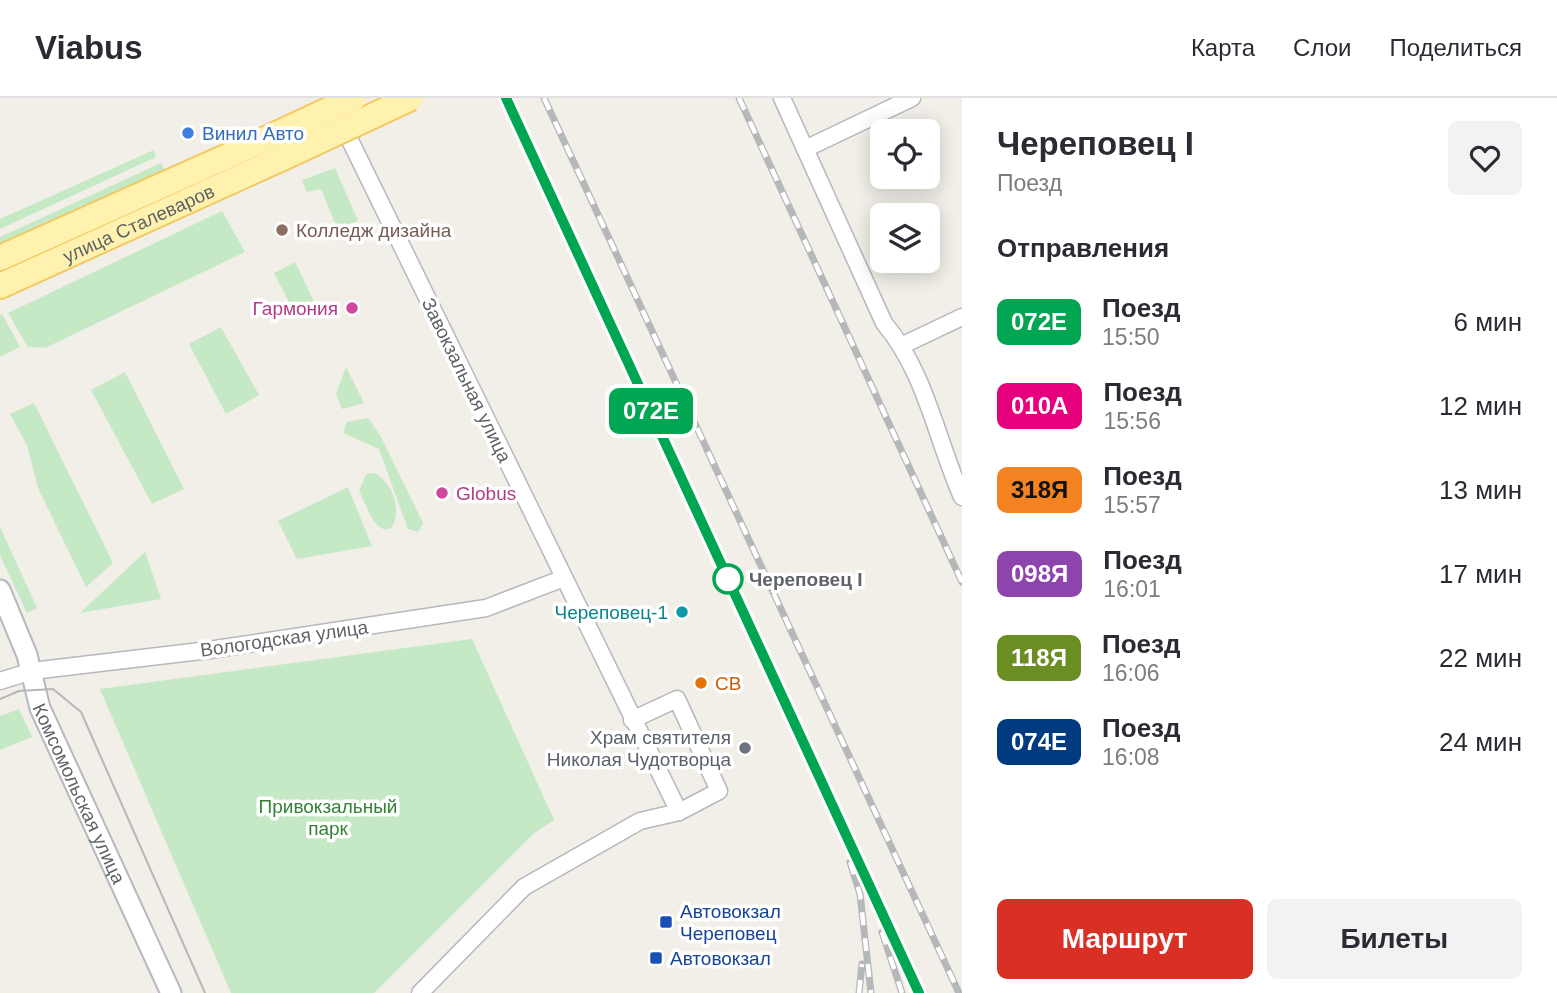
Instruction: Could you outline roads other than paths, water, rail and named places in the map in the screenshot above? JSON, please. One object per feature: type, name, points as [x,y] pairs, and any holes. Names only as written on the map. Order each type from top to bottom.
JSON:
[{"type":"main road","points":[[273,149],[354,98]]},
{"type":"main road","points":[[273,149],[411,98]]},
{"type":"main road","name":"улица Сталеваров","points":[[0,258],[273,149]]},
{"type":"main road","name":"улица Сталеваров","points":[[0,286],[273,149]]},
{"type":"street","name":"Завокзальная улица","points":[[330,98],[679,812]]},
{"type":"street","points":[[782,98],[884,323],[902,345],[931,407],[944,457],[962,497]]},
{"type":"street","points":[[805,149],[912,98]]},
{"type":"street","points":[[902,345],[962,317]]},
{"type":"street","name":"Вологодская улица","points":[[0,681],[32,671],[209,650],[486,608],[564,578]]},
{"type":"street","name":"Комсомольская улица","points":[[0,590],[32,671],[40,708],[171,993]]},
{"type":"street","points":[[420,993],[524,887],[640,821],[679,812],[719,791],[677,699],[632,720]]},
{"type":"tram line","points":[[0,699],[19,691],[53,689],[81,712],[205,993]]},
{"type":"railway","points":[[506,98],[919,993]]},
{"type":"railway","points":[[544,98],[959,993]]},
{"type":"railway","points":[[739,98],[962,582]]},
{"type":"railway","points":[[850,862],[860,894],[871,993]]},
{"type":"railway","points":[[882,932],[902,993]]},
{"type":"railway","points":[[859,993],[862,964]]},
{"type":"train","name":"072Е","points":[[506,98],[919,993]]},
{"type":"place","name":"Винил Авто","points":[[188,133]]},
{"type":"place","name":"Колледж дизайна","points":[[282,230]]},
{"type":"place","name":"Гармония","points":[[352,308]]},
{"type":"place","name":"Globus","points":[[442,493]]},
{"type":"place","name":"Череповец I","points":[[728,579]]},
{"type":"place","name":"Череповец-1","points":[[682,612]]},
{"type":"place","name":"СВ","points":[[701,683]]},
{"type":"place","name":"Храм святителя Николая Чудотворца","points":[[745,748]]},
{"type":"place","name":"Автовокзал Череповец","points":[[666,922]]},
{"type":"place","name":"Автовокзал","points":[[656,958]]},
{"type":"park label","name":"Привокзальный парк","points":[[328,817]]}]
